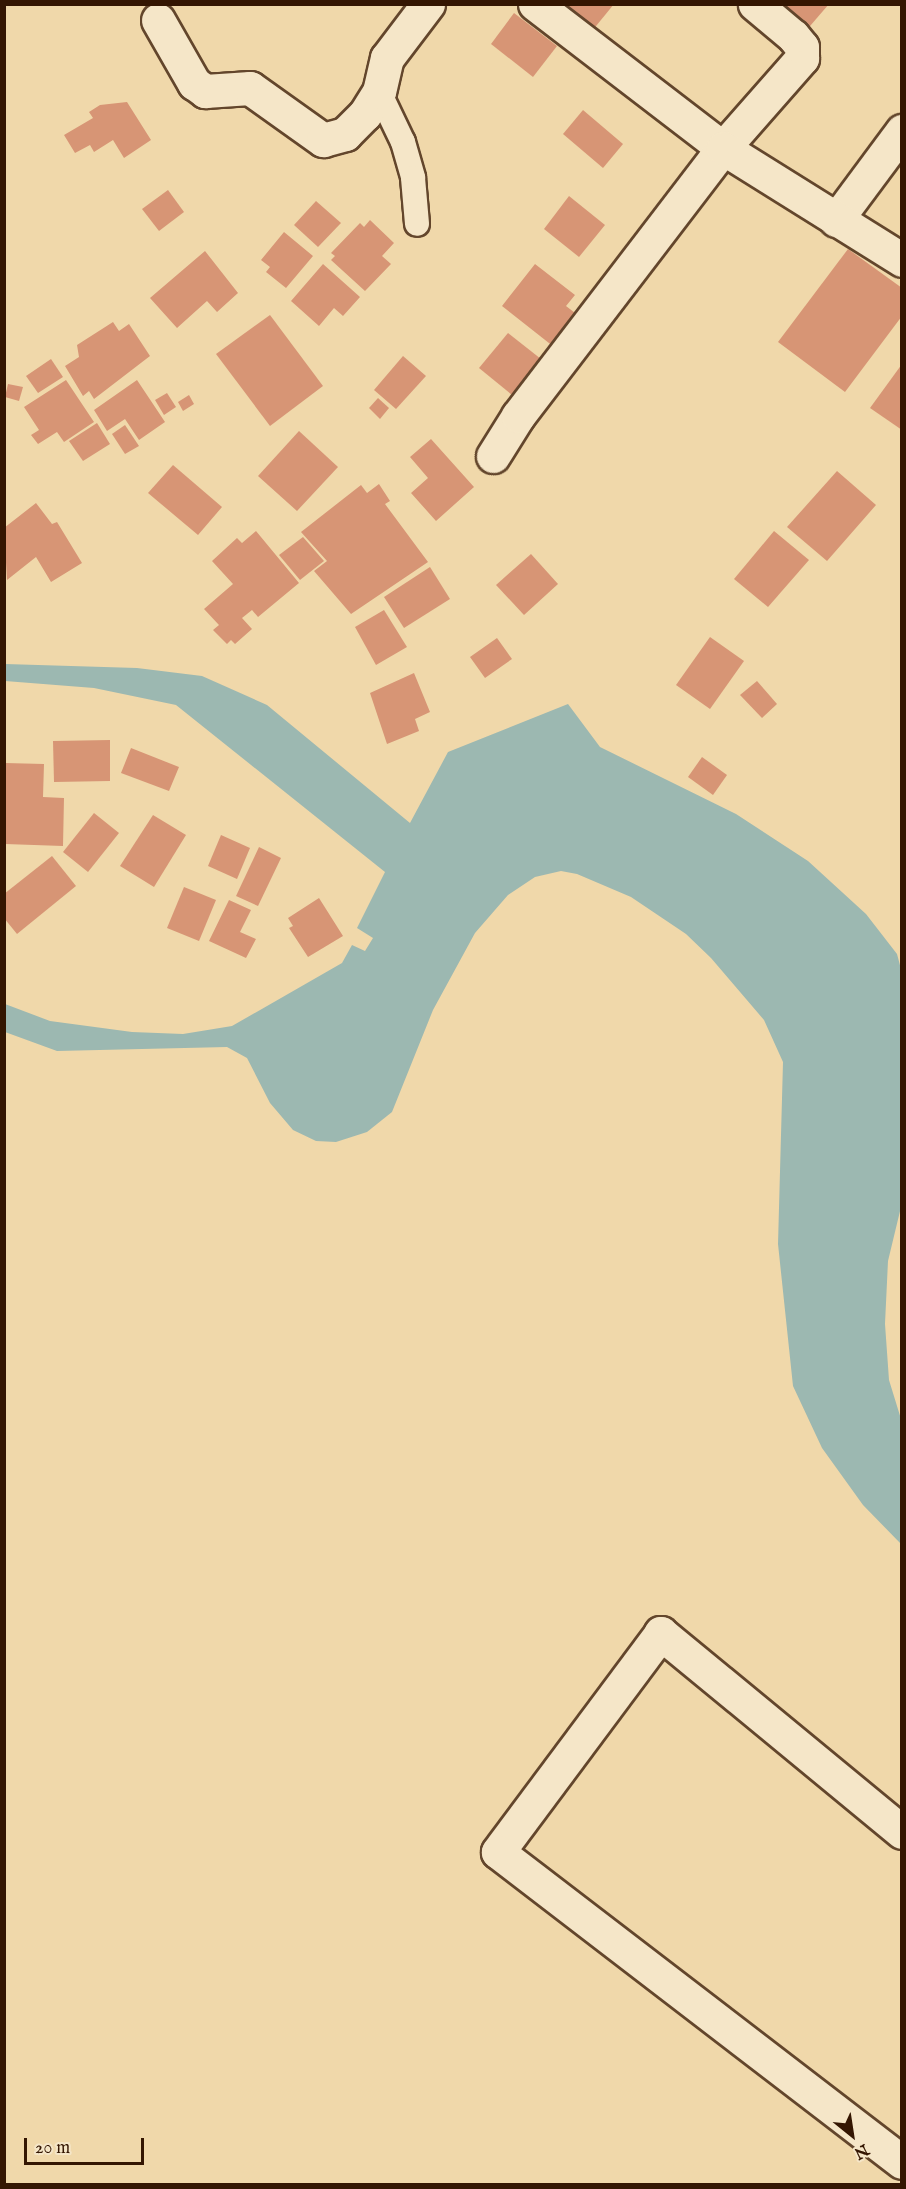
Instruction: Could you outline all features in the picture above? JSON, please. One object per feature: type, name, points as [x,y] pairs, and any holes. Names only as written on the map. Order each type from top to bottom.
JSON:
[{"type":"street","points":[[158,20],[194,83],[205,91],[250,88],[323,140],[345,134],[379,92],[387,58],[428,4]]},
{"type":"street","points":[[535,4],[723,148],[902,260]]},
{"type":"street","points":[[493,456],[518,416],[723,148],[802,58],[802,47],[793,36],[755,4]]},
{"type":"street","points":[[836,220],[902,131]]},
{"type":"street","points":[[902,1832],[661,1633],[498,1852],[902,2162]]},
{"type":"lane","points":[[379,92],[405,151],[417,224]]},
{"type":"water","points":[[5,664],[137,668],[202,676],[267,705],[410,823],[448,752],[568,704],[600,747],[736,814],[808,861],[866,914],[897,954],[901,969],[901,1207],[888,1261],[885,1324],[889,1380],[901,1419],[901,1544],[863,1505],[822,1448],[793,1386],[778,1244],[783,1062],[764,1020],[711,958],[686,934],[631,897],[577,874],[561,871],[535,877],[508,895],[475,933],[433,1010],[392,1112],[367,1132],[336,1142],[316,1141],[293,1130],[270,1103],[247,1058],[227,1047],[57,1051],[5,1032],[5,1004],[50,1021],[132,1032],[183,1034],[232,1026],[342,963],[352,945],[365,951],[373,938],[357,928],[385,872],[176,705],[94,688],[5,681]]},
{"type":"building","points":[[561,4],[614,4],[592,31]]},
{"type":"building","points":[[772,4],[829,4],[804,33]]},
{"type":"building","points":[[514,13],[557,46],[533,77],[491,44]]},
{"type":"building","points":[[127,102],[151,140],[124,158],[113,140],[94,152],[90,145],[75,153],[64,135],[93,118],[89,112],[100,105]]},
{"type":"building","points":[[583,110],[623,144],[603,168],[563,134]]},
{"type":"building","points":[[168,190],[184,212],[159,231],[142,209]]},
{"type":"building","points":[[569,196],[605,225],[579,257],[544,229]]},
{"type":"building","points":[[316,201],[341,223],[318,247],[294,225]]},
{"type":"building","points":[[370,220],[394,243],[382,256],[391,264],[365,291],[331,260],[335,256],[331,253],[360,223],[364,227]]},
{"type":"building","points":[[284,232],[313,256],[286,288],[266,272],[270,267],[261,260]]},
{"type":"building","points":[[848,249],[902,288],[902,316],[845,392],[778,342]]},
{"type":"building","points":[[205,251],[238,293],[217,312],[207,301],[177,328],[150,298]]},
{"type":"building","points":[[323,264],[360,297],[343,316],[334,308],[319,326],[291,301]]},
{"type":"building","points":[[535,264],[575,295],[566,306],[579,316],[554,347],[502,306]]},
{"type":"building","points":[[270,315],[323,386],[270,426],[216,354]]},
{"type":"building","points":[[113,322],[119,331],[129,324],[150,356],[94,399],[89,391],[83,396],[65,366],[79,357],[77,345]]},
{"type":"building","points":[[508,333],[541,359],[512,395],[479,368]]},
{"type":"building","points":[[403,356],[426,376],[396,409],[374,390]]},
{"type":"building","points":[[51,359],[63,377],[38,393],[26,376]]},
{"type":"building","points":[[902,364],[902,430],[870,408]]},
{"type":"building","points":[[66,380],[94,422],[64,442],[57,432],[38,444],[31,435],[39,430],[24,407]]},
{"type":"building","points":[[137,380],[165,422],[139,440],[125,419],[107,431],[94,410]]},
{"type":"building","points":[[8,384],[23,387],[19,401],[5,397]]},
{"type":"building","points":[[167,393],[176,407],[164,415],[155,400]]},
{"type":"building","points":[[189,395],[194,404],[183,411],[178,402]]},
{"type":"building","points":[[378,398],[389,408],[380,419],[369,408]]},
{"type":"building","points":[[97,423],[110,444],[83,461],[69,441]]},
{"type":"building","points":[[125,425],[139,446],[125,454],[112,434]]},
{"type":"building","points":[[299,431],[338,467],[297,511],[258,476]]},
{"type":"building","points":[[431,439],[474,487],[436,521],[411,493],[428,478],[410,457]]},
{"type":"building","points":[[173,465],[222,507],[198,535],[148,493]]},
{"type":"building","points":[[837,471],[876,505],[827,561],[787,527]]},
{"type":"building","points":[[379,484],[390,501],[385,504],[428,562],[351,614],[314,571],[327,561],[301,532],[361,485],[367,493]]},
{"type":"building","points":[[36,503],[52,524],[57,522],[82,563],[51,582],[36,557],[7,580],[4,528]]},
{"type":"building","points":[[256,531],[299,583],[258,617],[252,610],[242,618],[252,629],[235,644],[231,640],[227,644],[213,630],[219,625],[204,609],[233,584],[212,561],[237,538],[242,543]]},
{"type":"building","points":[[774,531],[809,560],[768,607],[734,579]]},
{"type":"building","points":[[303,537],[324,561],[300,580],[279,555]]},
{"type":"building","points":[[531,554],[558,584],[524,615],[496,585]]},
{"type":"building","points":[[430,567],[450,599],[404,628],[384,597]]},
{"type":"building","points":[[384,610],[407,647],[376,665],[355,627]]},
{"type":"building","points":[[710,637],[744,661],[710,709],[676,685]]},
{"type":"building","points":[[497,638],[512,659],[485,678],[470,657]]},
{"type":"building","points":[[414,673],[430,712],[415,719],[419,731],[387,744],[370,693]]},
{"type":"building","points":[[757,681],[777,704],[762,718],[740,695]]},
{"type":"building","points":[[110,740],[110,781],[54,782],[53,741]]},
{"type":"building","points":[[131,748],[179,767],[169,791],[121,773]]},
{"type":"building","points":[[702,757],[727,775],[713,795],[688,777]]},
{"type":"building","points":[[5,763],[44,764],[43,797],[64,798],[63,846],[5,844]]},
{"type":"building","points":[[94,813],[119,833],[88,872],[63,852]]},
{"type":"building","points":[[153,815],[186,835],[154,887],[120,866]]},
{"type":"building","points":[[221,835],[250,848],[237,879],[208,866]]},
{"type":"building","points":[[259,847],[281,858],[258,906],[236,896]]},
{"type":"building","points":[[52,856],[76,886],[17,934],[4,918],[4,894]]},
{"type":"building","points":[[184,887],[216,900],[199,941],[167,928]]},
{"type":"building","points":[[319,898],[343,936],[308,957],[289,928],[293,926],[288,918]]},
{"type":"building","points":[[229,900],[251,910],[240,932],[256,939],[246,958],[209,941]]}]
